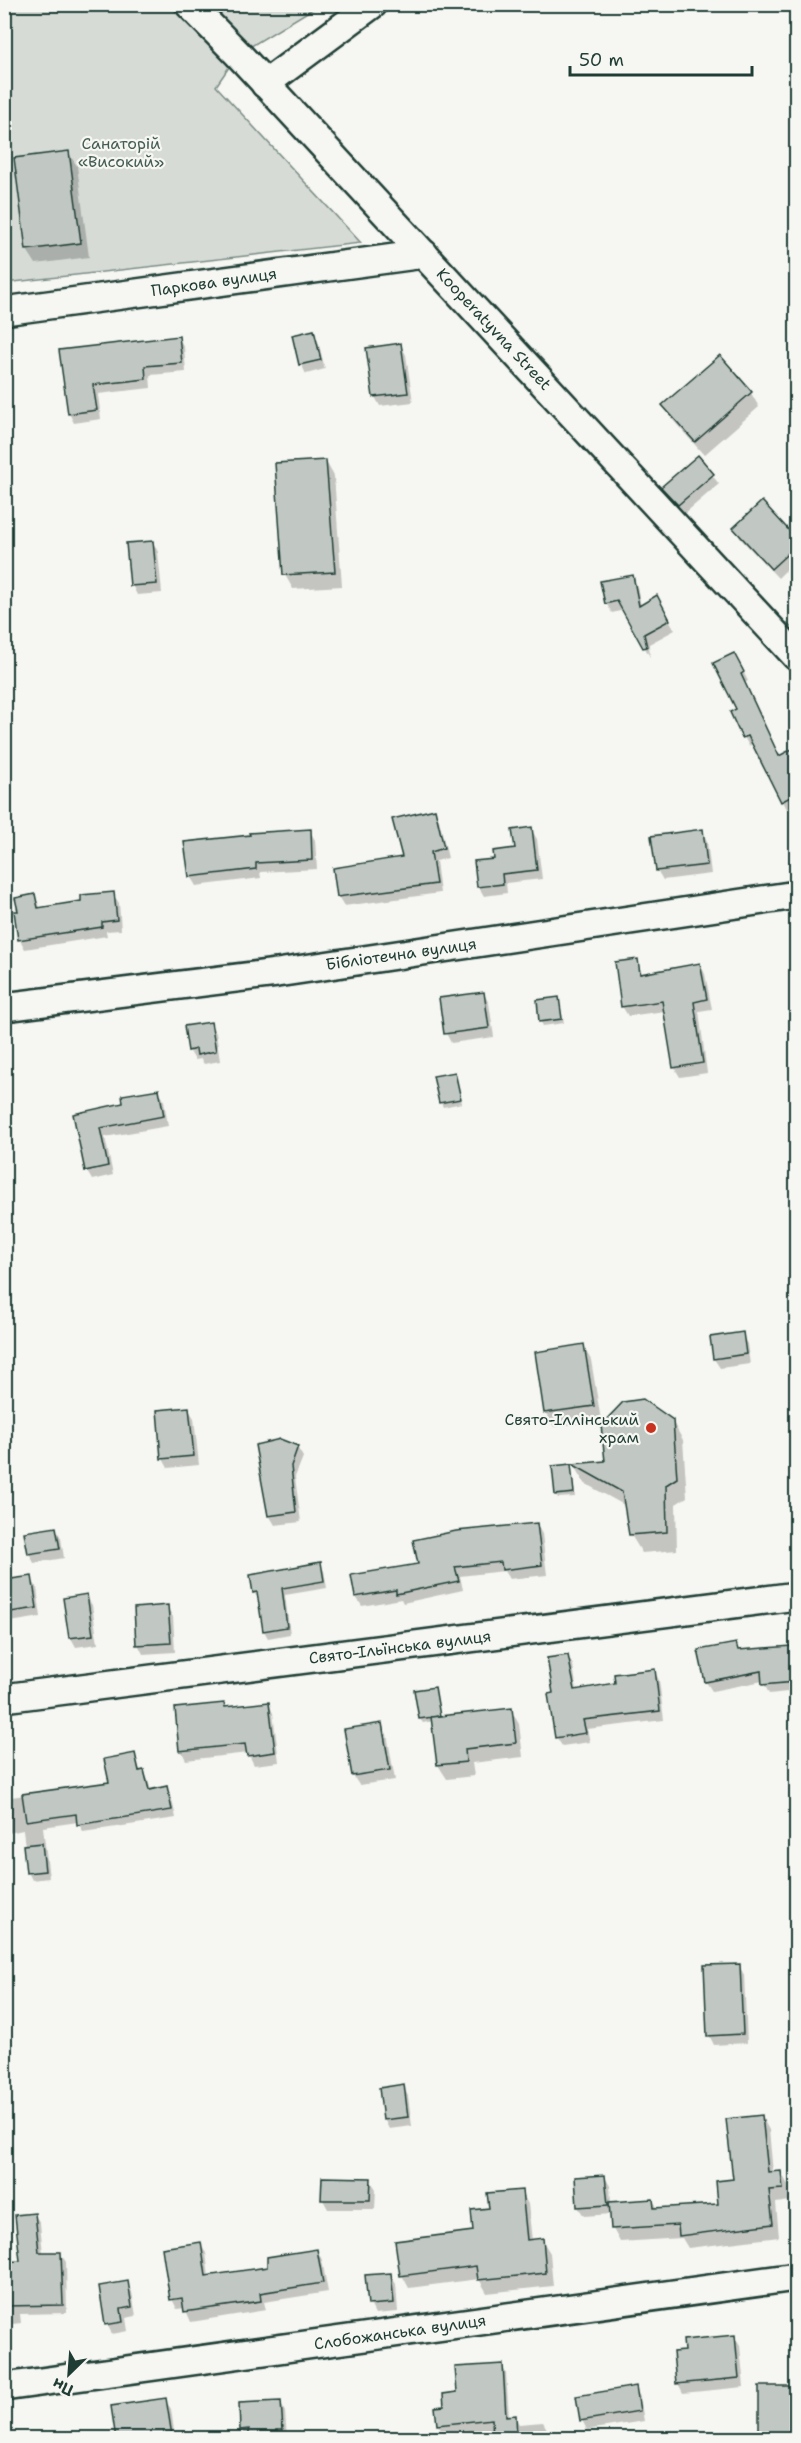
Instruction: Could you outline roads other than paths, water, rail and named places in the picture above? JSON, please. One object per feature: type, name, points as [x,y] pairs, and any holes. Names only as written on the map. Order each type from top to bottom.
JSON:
[{"type":"street","name":"Kooperatyvna Street","points":[[189,4],[266,84],[796,656]]},
{"type":"street","points":[[266,84],[374,4]]},
{"type":"street","name":"Паркова вулиця","points":[[4,311],[424,254]]},
{"type":"street","name":"Бібліотечна вулиця","points":[[4,1007],[289,971],[796,895]]},
{"type":"street","name":"Свято-Ільїнська вулиця","points":[[4,1698],[796,1596]]},
{"type":"street","name":"Слобожанська вулиця","points":[[4,2387],[796,2277]]},
{"type":"place","name":"Свято-Іллінський храм","points":[[651,1428]]},
{"type":"park label","name":"Санаторій «Високий»","points":[[121,152]]}]
